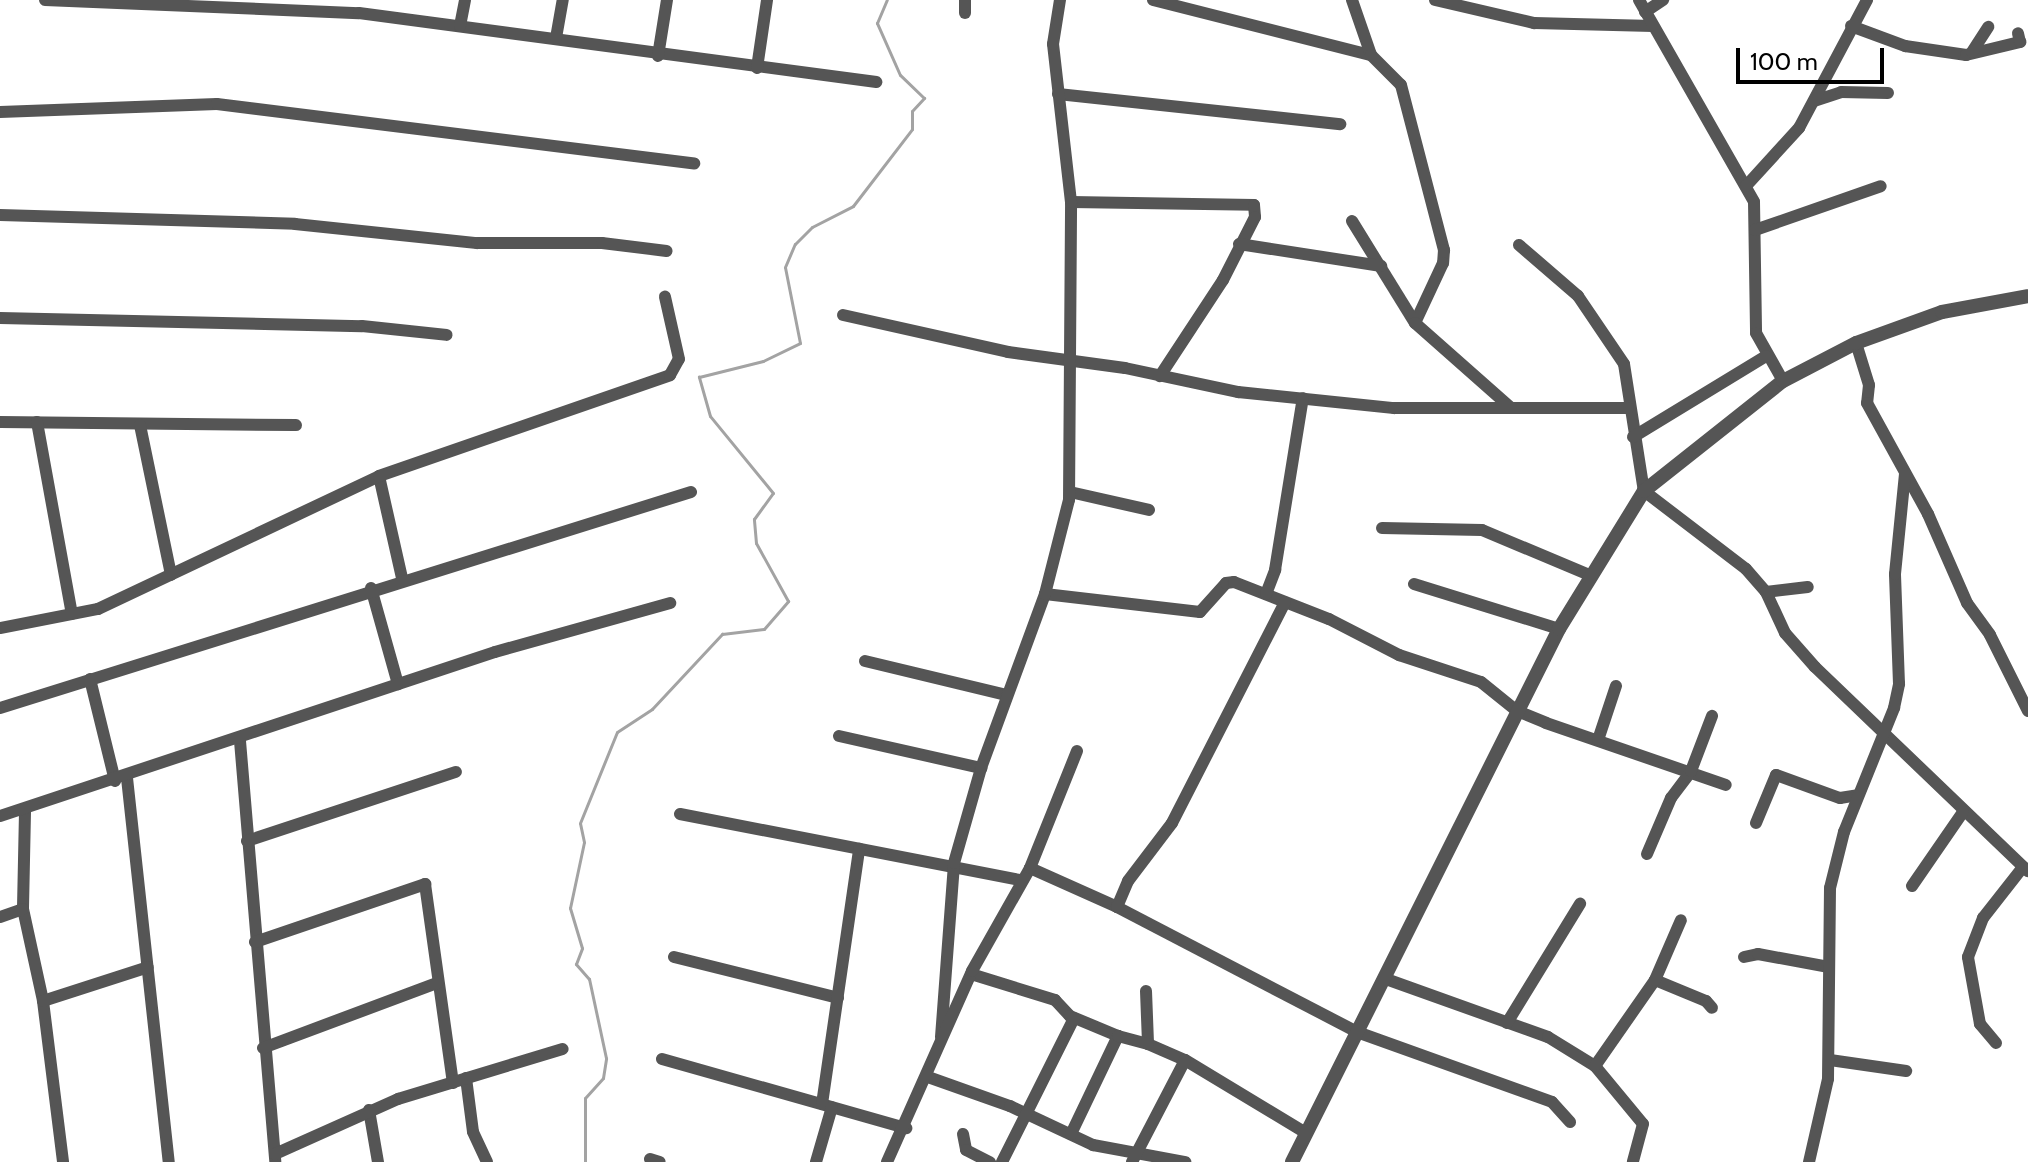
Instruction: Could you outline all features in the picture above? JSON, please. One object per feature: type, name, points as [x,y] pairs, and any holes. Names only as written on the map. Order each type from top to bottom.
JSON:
[{"type":"street","points":[[45,0],[267,3],[556,38],[658,56],[876,82]]},
{"type":"street","points":[[460,26],[465,0]]},
{"type":"street","points":[[556,38],[563,0]]},
{"type":"street","points":[[658,56],[667,0]]},
{"type":"street","points":[[757,68],[767,0]]},
{"type":"street","points":[[941,1037],[954,863],[981,768],[1045,594],[1070,492],[1071,202],[1053,44],[1060,0]]},
{"type":"street","points":[[1153,0],[1371,55]]},
{"type":"street","points":[[1352,0],[1371,55],[1401,85],[1444,250],[1415,323]]},
{"type":"street","points":[[1435,0],[1534,23],[1653,26]]},
{"type":"street","points":[[1663,0],[1642,6],[1754,202],[1756,333],[1766,356],[1783,381]]},
{"type":"street","points":[[1746,186],[1799,128],[1867,0]]},
{"type":"street","points":[[1851,26],[1905,46],[1972,52],[2020,42],[2018,33]]},
{"type":"street","points":[[1972,52],[1988,27]]},
{"type":"street","points":[[1814,101],[1841,92],[1888,93]]},
{"type":"street","points":[[1058,94],[1340,124]]},
{"type":"street","points":[[0,112],[217,104],[694,163]]},
{"type":"street","points":[[1755,230],[1881,186]]},
{"type":"street","points":[[1071,202],[1254,205],[1255,217],[1215,294],[1160,376]]},
{"type":"street","points":[[0,215],[295,224],[477,243],[602,243],[667,251]]},
{"type":"street","points":[[1352,221],[1415,323],[1511,408]]},
{"type":"street","points":[[1239,244],[1381,266]]},
{"type":"street","points":[[1519,245],[1578,296],[1624,364],[1628,408],[1644,491],[1746,569],[1766,592],[1785,633],[1882,733],[1906,749],[1963,812],[2026,869],[1983,918],[1968,957],[1980,1024],[1996,1043]]},
{"type":"street","points":[[1292,1162],[1559,629],[1644,491],[1783,381],[1856,343],[1942,312],[2028,296]]},
{"type":"street","points":[[0,628],[98,609],[379,476],[670,375],[679,359],[665,297]]},
{"type":"street","points":[[843,315],[1238,392],[1394,408],[1628,408]]},
{"type":"street","points":[[0,318],[362,326],[447,335]]},
{"type":"street","points":[[1856,343],[1869,385],[1867,403],[1905,473],[1967,603],[1990,635],[2028,711]]},
{"type":"street","points":[[1633,437],[1766,356]]},
{"type":"street","points":[[1266,594],[1276,563],[1303,398]]},
{"type":"street","points":[[0,422],[296,425]]},
{"type":"street","points":[[37,422],[72,614]]},
{"type":"street","points":[[140,425],[171,575]]},
{"type":"street","points":[[1809,1162],[1830,1060],[1830,888],[1858,795],[1899,684],[1895,574],[1905,473]]},
{"type":"street","points":[[379,476],[402,578]]},
{"type":"street","points":[[0,708],[402,578],[691,492]]},
{"type":"street","points":[[1070,492],[1149,510]]},
{"type":"street","points":[[1382,528],[1482,530],[1592,576]]},
{"type":"street","points":[[1045,594],[1200,612],[1230,582],[1285,602],[1399,655],[1438,663],[1481,682],[1517,711],[1726,785]]},
{"type":"street","points":[[1414,584],[1559,629]]},
{"type":"street","points":[[1766,592],[1808,587]]},
{"type":"street","points":[[371,588],[398,684]]},
{"type":"street","points":[[1117,907],[1128,881],[1172,823],[1285,602]]},
{"type":"street","points":[[0,816],[25,812],[240,741],[398,684],[670,603]]},
{"type":"street","points":[[865,661],[1007,695]]},
{"type":"street","points":[[90,679],[121,779],[148,967],[169,1162]]},
{"type":"street","points":[[1598,740],[1616,686]]},
{"type":"street","points":[[1647,854],[1671,798],[1691,771],[1712,716]]},
{"type":"street","points":[[839,736],[981,768]]},
{"type":"street","points":[[240,741],[263,1048],[275,1158],[369,1110],[563,1049]]},
{"type":"street","points":[[887,1162],[906,1128],[941,1037],[971,974],[1030,868],[1077,751]]},
{"type":"street","points":[[247,841],[456,772]]},
{"type":"street","points":[[1756,823],[1776,775],[1840,798],[1858,795]]},
{"type":"street","points":[[25,812],[23,909],[43,1001],[63,1162]]},
{"type":"street","points":[[1912,886],[1963,812]]},
{"type":"street","points":[[680,814],[859,849],[954,863],[1021,880]]},
{"type":"street","points":[[816,1162],[827,1105],[859,849]]},
{"type":"street","points":[[1030,868],[1117,907],[1357,1032],[1516,1086],[1562,1109],[1570,1122]]},
{"type":"street","points":[[255,942],[425,884],[437,983],[473,1132],[487,1162]]},
{"type":"street","points":[[1507,1023],[1580,904]]},
{"type":"street","points":[[0,917],[23,909]]},
{"type":"street","points":[[1595,1066],[1655,980],[1681,920]]},
{"type":"street","points":[[1744,957],[1758,954],[1829,967]]},
{"type":"street","points":[[674,957],[838,998]]},
{"type":"street","points":[[43,1001],[148,967]]},
{"type":"street","points":[[971,974],[1055,1000],[1074,1018],[1185,1060],[1306,1133]]},
{"type":"street","points":[[1386,979],[1548,1037],[1595,1066],[1643,1124],[1633,1162]]},
{"type":"street","points":[[1655,980],[1706,1001],[1712,1008]]},
{"type":"street","points":[[263,1048],[437,983]]},
{"type":"street","points":[[1146,991],[1148,1044]]},
{"type":"street","points":[[1002,1162],[1024,1112],[1074,1018]]},
{"type":"street","points":[[1071,1134],[1118,1036]]},
{"type":"street","points":[[662,1059],[906,1128]]},
{"type":"street","points":[[1132,1162],[1142,1150],[1185,1060]]},
{"type":"street","points":[[1830,1060],[1906,1071]]},
{"type":"street","points":[[928,1077],[1024,1112],[1093,1145],[1142,1150],[1185,1162]]},
{"type":"street","points":[[369,1110],[378,1162]]},
{"type":"street","points":[[963,1134],[966,1150],[990,1162]]},
{"type":"waterway","points":[[585,1162],[585,1098],[603,1078],[606,1058],[589,979],[576,964],[582,948],[570,908],[584,842],[580,823],[617,732],[652,709],[722,634],[764,629],[788,601],[756,543],[754,519],[773,493],[710,416],[699,377],[763,361],[800,343],[785,267],[795,244],[812,227],[853,206],[912,129],[912,111],[924,98],[900,75],[877,23],[887,0]]}]
